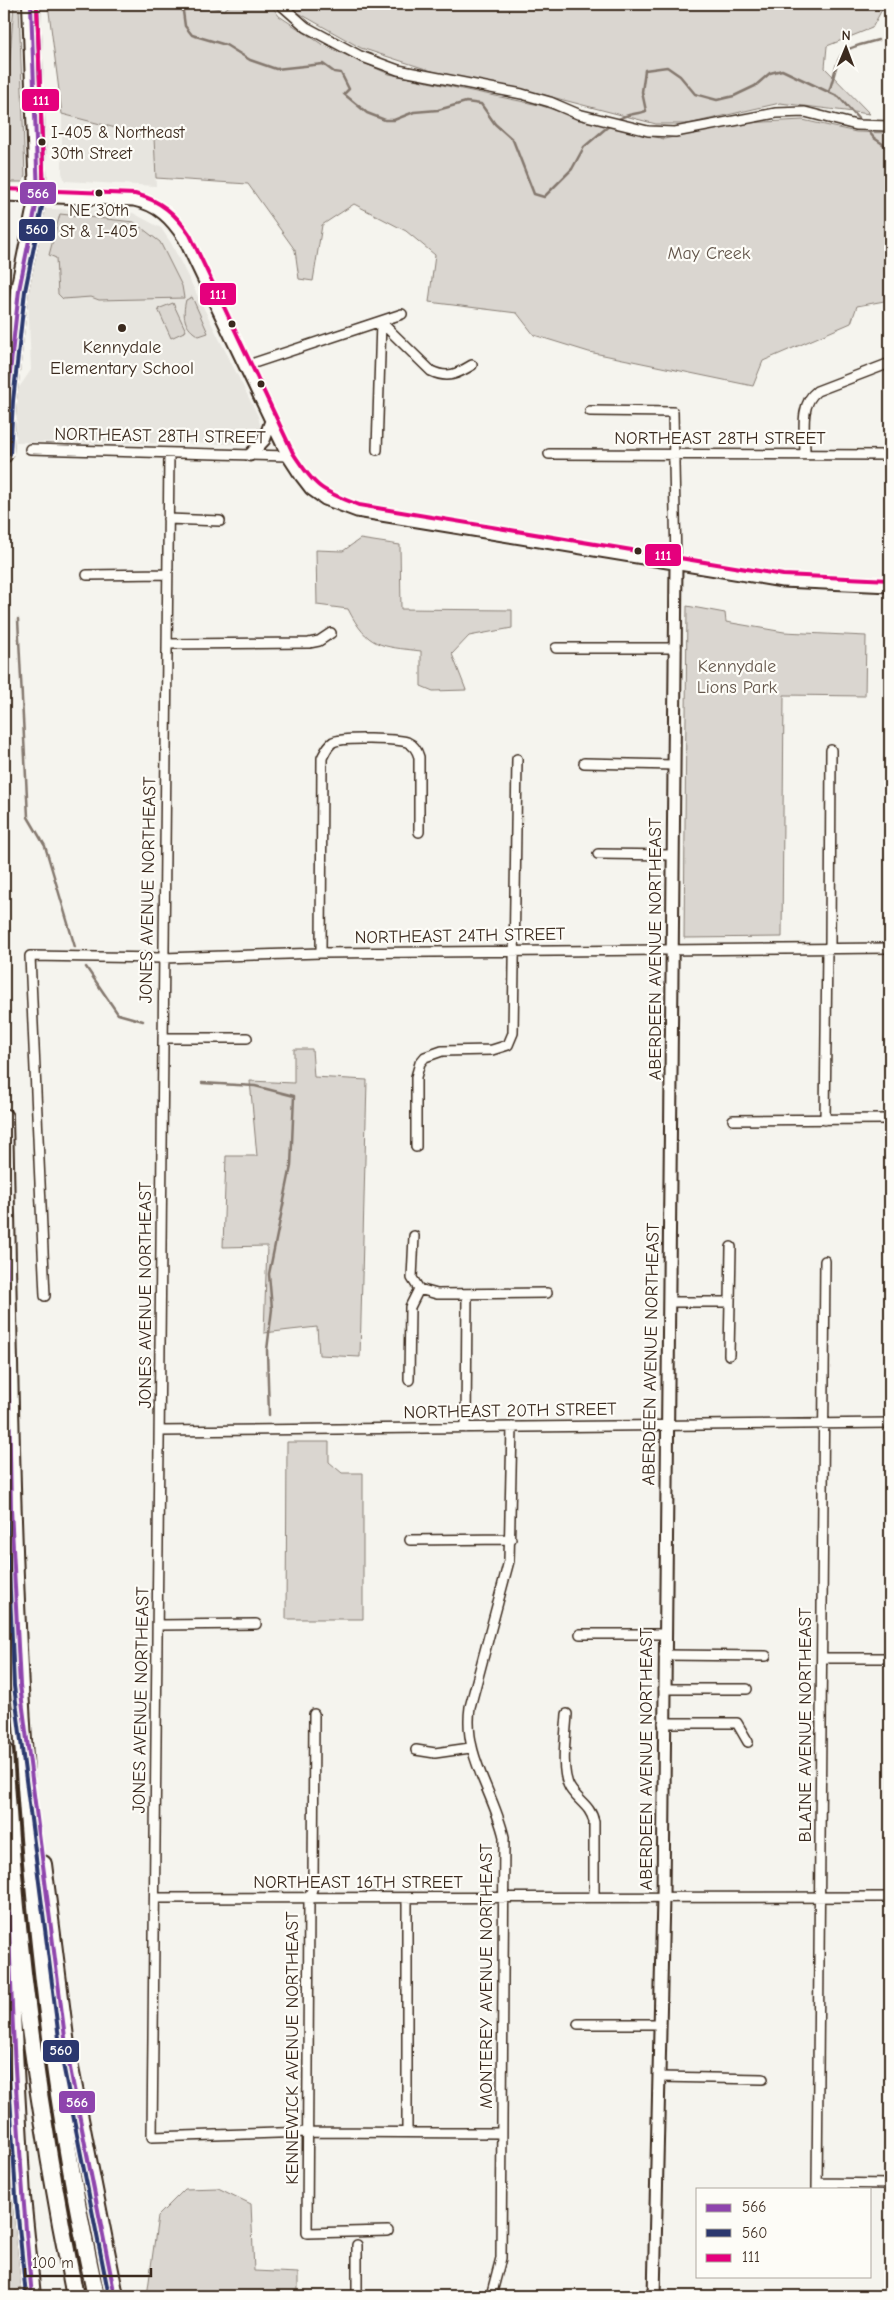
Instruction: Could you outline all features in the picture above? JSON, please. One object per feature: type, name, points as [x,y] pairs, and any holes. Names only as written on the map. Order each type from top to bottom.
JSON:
[{"type":"highway","points":[[4,454],[7,400],[19,290],[38,196],[31,4]]},
{"type":"highway","points":[[4,1117],[12,1519],[20,1686],[34,1881],[51,2042],[71,2170],[96,2296]]},
{"type":"highway","points":[[20,1686],[67,2053],[115,2296]]},
{"type":"highway","points":[[4,1750],[9,1977],[22,2198],[32,2296]]},
{"type":"highway","points":[[5,1779],[16,1918],[37,2084],[54,2189],[75,2296]]},
{"type":"street","points":[[282,6],[306,27],[328,40],[360,56],[398,70],[508,91],[550,102],[578,114],[648,131],[675,132],[776,113],[805,112],[856,125],[886,126]]},
{"type":"street","points":[[4,195],[134,200],[149,204],[164,213],[174,223],[184,238],[288,456],[311,488],[324,499],[357,511],[794,583],[890,586]]},
{"type":"street","points":[[245,366],[402,314]]},
{"type":"street","points":[[381,322],[436,374],[454,376],[472,365]]},
{"type":"street","points":[[377,450],[381,322]]},
{"type":"street","points":[[804,454],[805,406],[811,395],[890,363]]},
{"type":"street","name":"ABERDEEN AVENUE NORTHEAST","points":[[590,411],[673,412],[676,648],[670,1302],[664,1634],[663,1897],[654,2296]]},
{"type":"street","points":[[250,455],[264,440],[272,421]]},
{"type":"street","name":"NORTHEAST 28TH STREET","points":[[30,450],[288,456]]},
{"type":"street","name":"JONES AVENUE NORTHEAST","points":[[169,454],[152,2137],[307,2132]]},
{"type":"street","name":"NORTHEAST 28TH STREET","points":[[549,454],[890,455]]},
{"type":"street","points":[[168,519],[220,521]]},
{"type":"street","points":[[87,575],[167,574]]},
{"type":"street","points":[[167,644],[309,643],[319,641],[331,632]]},
{"type":"street","points":[[556,648],[676,648]]},
{"type":"street","points":[[322,953],[322,758],[328,747],[333,742],[344,740],[402,741],[414,746],[419,757],[419,832]]},
{"type":"street","points":[[825,1120],[831,750]]},
{"type":"street","points":[[416,1148],[416,1077],[420,1063],[425,1057],[442,1051],[492,1050],[508,1045],[514,1026],[517,759]]},
{"type":"street","points":[[584,763],[674,765]]},
{"type":"street","points":[[598,854],[674,855]]},
{"type":"street","name":"NORTHEAST 24TH STREET","points":[[45,1296],[30,956],[163,958],[322,953],[890,948]]},
{"type":"street","points":[[163,1038],[247,1038]]},
{"type":"street","points":[[733,1120],[890,1119]]},
{"type":"street","points":[[414,1236],[412,1278],[418,1289],[430,1294],[547,1293]]},
{"type":"street","points":[[729,1355],[731,1247]]},
{"type":"street","name":"BLAINE AVENUE NORTHEAST","points":[[817,2186],[825,1261]]},
{"type":"street","points":[[409,1380],[410,1307],[418,1289]]},
{"type":"street","points":[[466,1428],[467,1294]]},
{"type":"street","points":[[670,1302],[730,1302]]},
{"type":"street","name":"NORTHEAST 20TH STREET","points":[[160,1431],[890,1424]]},
{"type":"street","name":"MONTEREY AVENUE NORTHEAST","points":[[491,2296],[501,2258],[504,1837],[495,1808],[470,1748],[468,1722],[470,1707],[509,1561],[511,1540],[512,1427]]},
{"type":"street","points":[[410,1540],[511,1540]]},
{"type":"street","points":[[158,1625],[256,1624]]},
{"type":"street","points":[[580,1634],[664,1634]]},
{"type":"street","points":[[664,1655],[766,1656]]},
{"type":"street","points":[[822,1658],[890,1658]]},
{"type":"street","points":[[664,1689],[747,1689]]},
{"type":"street","name":"KENNEWICK AVENUE NORTHEAST","points":[[314,1714],[313,1886],[309,1898],[307,2232],[388,2231]]},
{"type":"street","points":[[566,1714],[565,1775],[570,1788],[592,1813],[594,1822],[594,1897]]},
{"type":"street","points":[[663,1723],[736,1723],[748,1742]]},
{"type":"street","points":[[416,1750],[435,1753],[470,1748]]},
{"type":"street","name":"NORTHEAST 16TH STREET","points":[[155,1898],[890,1898]]},
{"type":"street","points":[[406,2131],[407,1898]]},
{"type":"street","points":[[578,2024],[660,2024]]},
{"type":"street","points":[[659,2077],[763,2079]]},
{"type":"street","points":[[307,2132],[406,2131],[501,2133]]},
{"type":"street","points":[[817,2186],[890,2184]]},
{"type":"street","points":[[357,2245],[357,2296]]},
{"type":"shaded area","points":[[62,114],[154,138],[156,186],[65,181],[62,173]]},
{"type":"shaded area","name":"Kennydale Elementary School","points":[[45,209],[116,210],[133,213],[161,228],[171,243],[258,416],[262,433],[256,441],[251,444],[16,442],[18,389],[31,370],[28,293]]},
{"type":"green space","points":[[14,4],[19,5],[25,176],[22,182],[4,182],[4,132]]},
{"type":"green space","name":"May Creek","points":[[48,4],[198,4],[224,10],[232,4],[270,4],[279,16],[323,45],[389,74],[539,105],[585,120],[664,139],[745,123],[803,120],[856,132],[890,133],[890,300],[857,306],[851,323],[763,361],[753,386],[589,352],[534,335],[517,313],[429,302],[435,255],[406,231],[354,204],[322,225],[313,281],[299,279],[295,250],[248,184],[156,178],[154,138],[62,114]]},
{"type":"green space","points":[[291,4],[885,4],[872,28],[827,46],[825,68],[870,114],[780,103],[688,124],[656,124],[525,90],[435,72],[361,48],[297,12]]},
{"type":"green space","points":[[60,214],[134,222],[160,242],[182,286],[184,298],[99,300],[91,297],[63,299],[58,294],[56,258],[49,255]]},
{"type":"green space","points":[[192,297],[208,333],[199,336],[187,325],[184,316],[186,300]]},
{"type":"green space","points":[[173,303],[186,331],[171,338],[158,309]]},
{"type":"green space","points":[[360,539],[400,545],[401,609],[512,610],[512,628],[469,636],[452,654],[466,690],[433,691],[421,686],[421,651],[395,648],[377,643],[362,631],[348,609],[317,605],[316,550],[343,551]]},
{"type":"green space","name":"Kennydale Lions Park","points":[[687,606],[725,613],[726,622],[784,632],[866,636],[865,696],[784,695],[782,937],[684,938]]},
{"type":"green space","points":[[294,1049],[312,1049],[314,1077],[367,1080],[360,1357],[319,1355],[317,1327],[264,1333],[267,1246],[223,1247],[226,1156],[257,1156],[250,1081],[294,1083]]},
{"type":"green space","points":[[287,1442],[329,1442],[329,1462],[342,1473],[363,1473],[363,1619],[286,1619]]},
{"type":"green space","points":[[4,2071],[24,2287],[5,2296],[4,2296]]},
{"type":"green space","points":[[218,2188],[251,2204],[254,2271],[298,2273],[298,2296],[147,2296],[158,2216],[185,2189]]},
{"type":"waterway","name":"May Creek","points":[[182,4],[185,26],[192,35],[226,45],[250,60],[276,69],[323,64],[334,72],[341,73],[349,89],[344,94],[367,113],[385,120],[394,120],[414,112],[438,110],[466,102],[481,104],[495,124],[513,140],[534,194],[544,197],[572,169],[584,147],[611,124]]},
{"type":"waterway","points":[[829,92],[841,55],[853,47],[878,40]]},
{"type":"waterway","name":"May Creek","points":[[616,121],[627,115],[646,111],[642,92],[645,70],[667,67],[680,76],[695,94],[717,100],[734,96],[755,86],[770,73],[782,70],[839,97],[862,123]]},
{"type":"waterway","name":"May Creek","points":[[865,127],[874,138],[890,149]]},
{"type":"waterway","points":[[18,619],[28,817],[45,846],[75,947]]},
{"type":"waterway","points":[[86,967],[118,1014],[143,1021]]},
{"type":"waterway","points":[[202,1083],[255,1086],[294,1096],[291,1166],[269,1274],[272,1309],[267,1350],[269,1415]]},
{"type":"transit line","name":"566","points":[[4,454],[7,400],[19,290],[38,196],[31,4]]},
{"type":"transit line","name":"560","points":[[10,454],[13,401],[25,291],[44,197],[37,4]]},
{"type":"transit line","name":"111","points":[[37,4],[44,196]]},
{"type":"transit line","name":"111","points":[[4,189],[135,194],[160,204],[173,214],[190,235],[293,453],[307,474],[320,487],[336,496],[359,505],[783,575],[890,580]]},
{"type":"transit line","name":"566","points":[[4,1117],[11,1509],[20,1685],[67,2053],[115,2296]]},
{"type":"transit line","name":"560","points":[[4,1453],[14,1686],[61,2054],[109,2296]]},
{"type":"transit line","name":"566","points":[[4,1750],[16,2091],[32,2296]]},
{"type":"transit line","name":"560","points":[[4,1994],[16,2197],[26,2296]]},
{"type":"place","name":"I-405 & Northeast 30th Street","points":[[42,142]]},
{"type":"place","name":"NE 30th St & I-405","points":[[99,193]]},
{"type":"place","name":"Kennydale Elementary School","points":[[122,328]]}]
